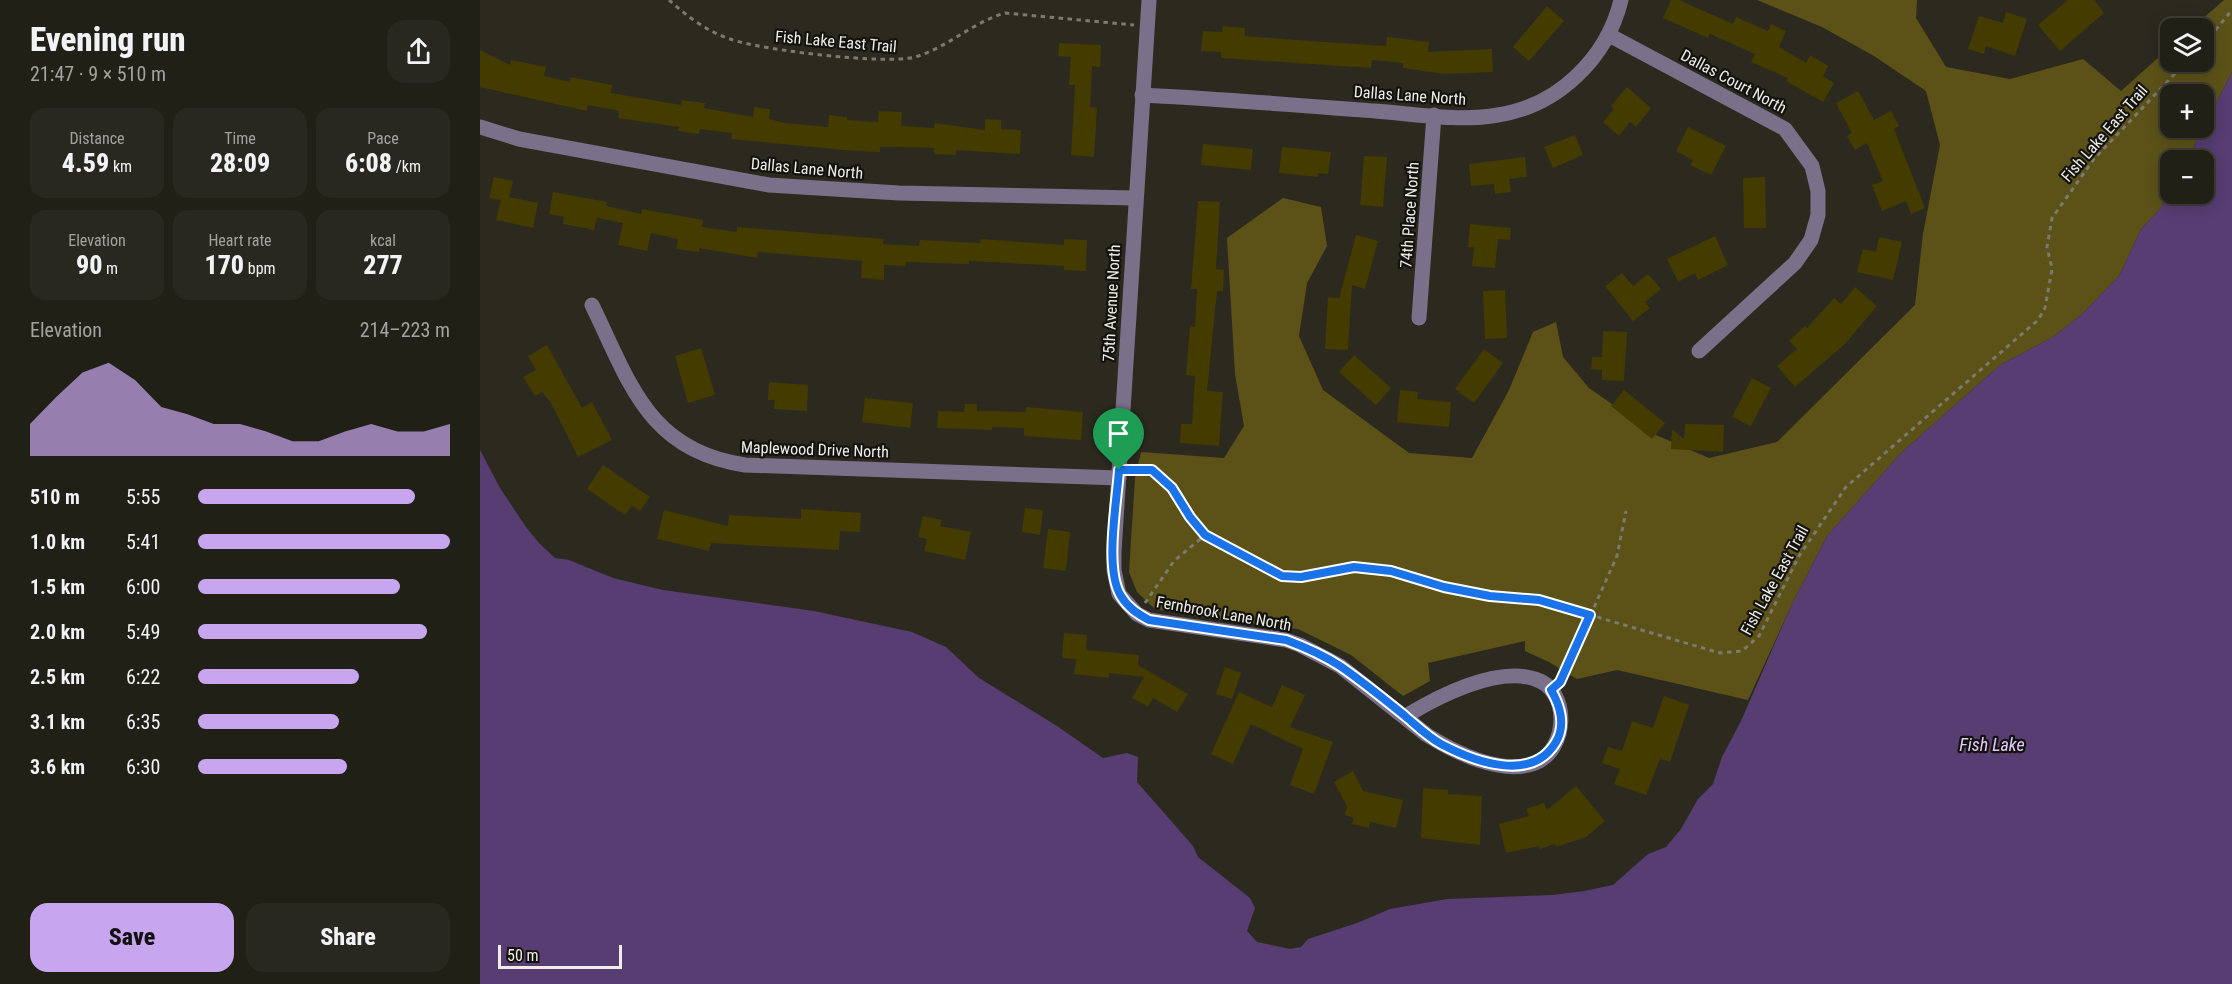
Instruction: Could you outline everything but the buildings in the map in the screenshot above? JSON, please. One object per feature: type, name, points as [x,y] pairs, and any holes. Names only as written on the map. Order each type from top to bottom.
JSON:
[{"type":"street","name":"75th Avenue North","points":[[1132,609],[1116,585],[1114,570],[1149,0]]},
{"type":"street","name":"Dallas Lane North","points":[[1142,95],[1434,115],[1499,115],[1544,99],[1580,72],[1595,57],[1609,35],[1621,0]]},
{"type":"street","name":"Dallas Court North","points":[[1609,35],[1778,125],[1801,148],[1812,166],[1818,191],[1818,215],[1811,240],[1795,263],[1699,351]]},
{"type":"street","name":"74th Place North","points":[[1419,318],[1434,115]]},
{"type":"street","name":"Dallas Lane North","points":[[480,127],[519,139],[769,185],[899,194],[1136,198]]},
{"type":"street","name":"Maplewood Drive North","points":[[592,305],[642,406],[668,433],[685,446],[712,459],[745,465],[1119,474]]},
{"type":"street","name":"Fernbrook Lane North","points":[[1132,609],[1149,620],[1286,640],[1300,645],[1340,666],[1406,716],[1427,735],[1462,753],[1503,765],[1522,766],[1542,759],[1558,740],[1562,724],[1551,690]]},
{"type":"street","points":[[1406,716],[1438,696],[1501,678],[1525,676],[1538,679],[1551,690]]},
{"type":"path","name":"Fish Lake East Trail","points":[[669,0],[693,21],[728,39],[768,47],[856,57],[919,56],[988,18],[1005,13],[1147,26]]},
{"type":"path","points":[[2214,32],[2232,9]]},
{"type":"path","name":"Fish Lake East Trail","points":[[1119,474],[1152,470],[1172,488],[1190,517],[1205,535],[1282,576],[1301,577],[1354,567],[1391,571],[1444,587],[1490,596],[1539,600],[1720,653],[1732,654],[1751,645],[1766,625],[1799,556],[1846,487],[2038,320],[2045,308],[2051,278],[2047,233],[2052,218],[2094,159],[2177,72]]},
{"type":"path","points":[[1551,690],[1560,682],[1617,556],[1626,511]]},
{"type":"path","points":[[1132,609],[1174,561],[1205,535]]},
{"type":"shaded area","points":[[1757,0],[1917,0],[1916,18],[1946,67],[2010,79],[2083,59],[2121,91],[2160,56],[2160,72],[2214,72],[2214,18],[2203,18],[2224,0],[2232,0],[2232,72],[2214,107],[2214,84],[2160,84],[2160,138],[2198,138],[2192,150],[2160,150],[2160,204],[2163,204],[2141,229],[2119,276],[2081,315],[2053,337],[2000,365],[1901,453],[1827,536],[1792,604],[1748,700],[1617,670],[1577,679],[1525,651],[1525,641],[1428,663],[1430,681],[1403,696],[1351,655],[1298,629],[1219,620],[1155,609],[1137,592],[1129,572],[1135,478],[1141,452],[1224,458],[1244,426],[1235,374],[1227,238],[1283,198],[1321,207],[1327,246],[1307,283],[1299,336],[1323,390],[1409,453],[1472,458],[1509,390],[1533,332],[1556,322],[1563,357],[1589,388],[1656,435],[1709,458],[1777,442],[1915,305],[1923,234],[1940,145],[1926,91],[1874,56],[1822,27]]},
{"type":"water","name":"Fish Lake","points":[[2232,72],[2232,984],[480,984],[480,450],[500,488],[526,527],[555,558],[569,560],[613,578],[663,590],[814,611],[912,632],[946,647],[979,678],[1057,726],[1103,758],[1127,753],[1138,757],[1137,782],[1193,846],[1198,857],[1250,898],[1255,908],[1247,931],[1257,942],[1290,949],[1301,947],[1308,939],[1357,923],[1390,909],[1447,899],[1553,895],[1613,885],[1648,854],[1666,847],[1681,829],[1698,799],[1713,784],[1722,757],[1741,721],[1792,604],[1827,536],[1901,453],[2000,365],[2053,337],[2081,315],[2119,276],[2141,229],[2163,204],[2214,204],[2214,150],[2192,150],[2198,138],[2214,138],[2214,107]]},
{"type":"route","points":[[1119,470],[1152,470],[1172,488],[1190,517],[1205,535],[1282,576],[1301,577],[1354,567],[1391,571],[1444,587],[1490,596],[1539,600],[1590,615],[1581,640],[1560,682],[1551,690],[1559,706],[1562,724],[1558,740],[1536,763],[1522,766],[1503,765],[1481,760],[1441,744],[1340,666],[1300,645],[1286,640],[1170,624],[1149,620],[1137,614],[1119,594],[1114,570],[1119,470]]}]
